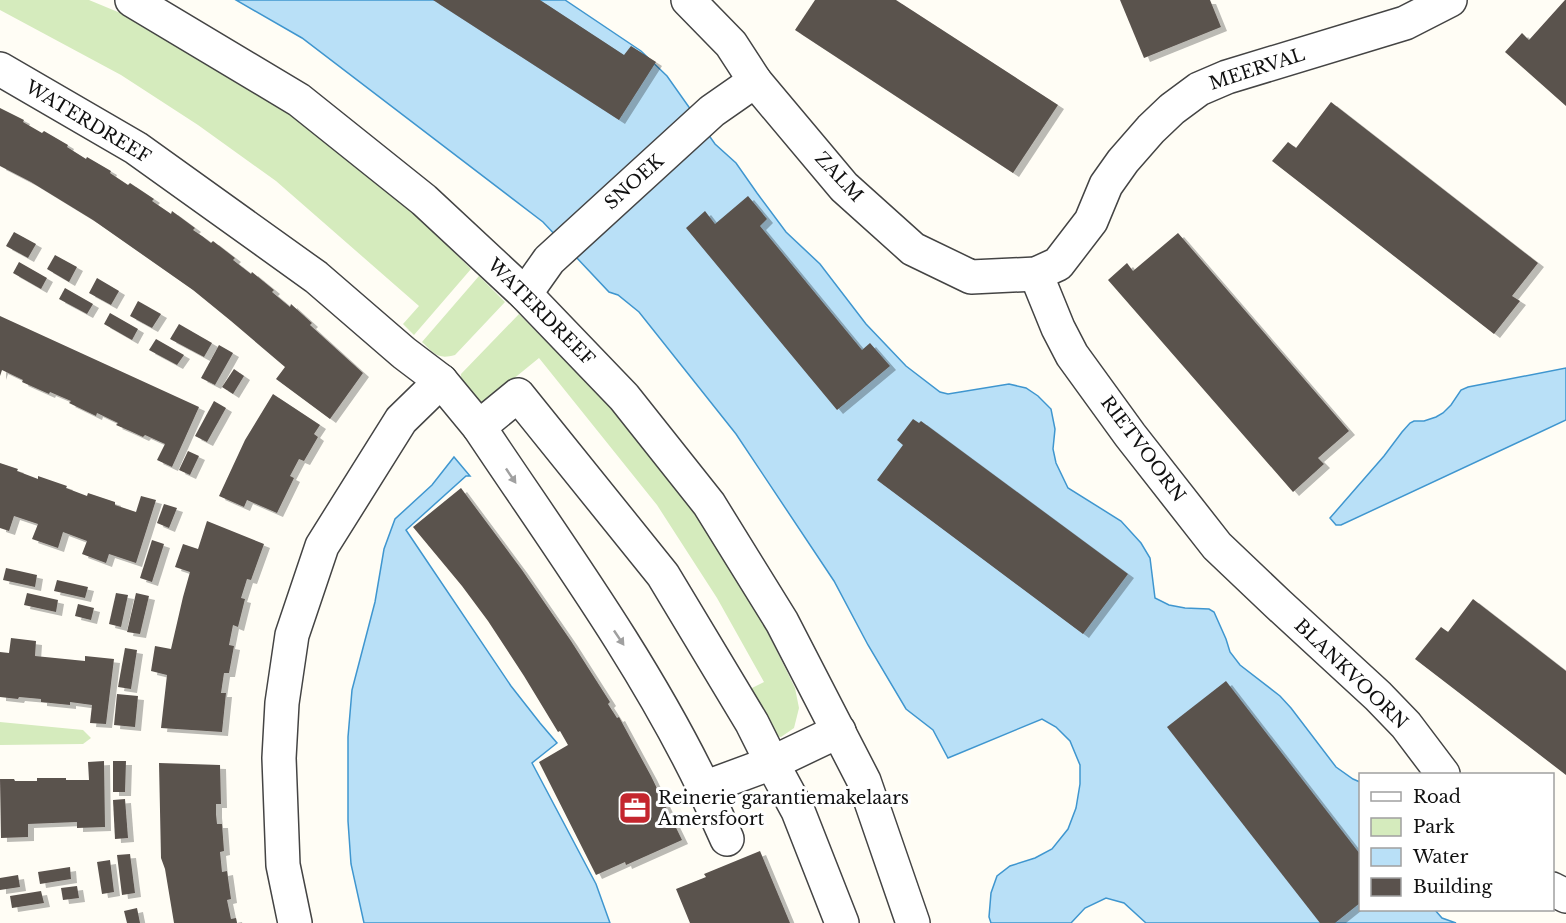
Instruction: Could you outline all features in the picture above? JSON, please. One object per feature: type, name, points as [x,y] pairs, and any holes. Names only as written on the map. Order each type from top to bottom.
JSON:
[{"type":"street","name":"WATERDREEF","points":[[132,0],[299,100],[424,200],[525,294],[624,397],[709,504],[782,622],[864,781],[913,923]]},
{"type":"street","name":"ZALM","points":[[688,0],[731,44],[755,81],[844,187],[912,249],[971,277],[1036,274]]},
{"type":"street","name":"MEERVAL","points":[[1036,274],[1058,264],[1091,221],[1106,185],[1123,161],[1158,123],[1198,89],[1227,77],[1405,23],[1450,0]]},
{"type":"street","name":"WATERDREEF","points":[[0,69],[136,148],[316,277],[404,353],[441,381],[479,427],[628,652],[687,754],[727,839]]},
{"type":"street","name":"SNOEK","points":[[525,294],[549,260],[712,111],[755,81]]},
{"type":"street","name":"RIETVOORN","points":[[1036,274],[1072,356],[1130,435],[1217,546],[1278,604]]},
{"type":"street","points":[[296,923],[283,865],[279,758],[282,703],[292,635],[322,546],[400,420],[441,381]]},
{"type":"street","points":[[479,427],[518,395],[663,575],[752,723],[798,811],[842,923]]},
{"type":"street","name":"BLANKVOORN","points":[[1278,604],[1378,696],[1406,725],[1442,773]]},
{"type":"street","points":[[704,788],[772,763],[839,731]]},
{"type":"green space","points":[[0,0],[89,0],[130,17],[278,106],[381,180],[471,269],[414,335],[403,324],[419,306],[276,181],[198,125],[121,75],[0,10]]},
{"type":"green space","points":[[479,276],[505,302],[455,355],[444,357],[436,354],[422,342]]},
{"type":"green space","points":[[519,314],[635,432],[696,512],[740,576],[795,688],[799,708],[794,728],[781,737],[767,734],[742,693],[764,682],[717,598],[657,505],[539,358],[484,403],[472,402],[460,391],[461,374]]},
{"type":"green space","points":[[0,722],[83,730],[91,738],[83,744],[0,745]]},
{"type":"water","points":[[236,0],[565,0],[641,51],[667,76],[715,144],[736,163],[786,232],[820,264],[866,324],[906,366],[940,392],[948,394],[1009,384],[1026,388],[1051,409],[1055,429],[1053,449],[1056,463],[1068,488],[1121,521],[1141,543],[1150,558],[1155,598],[1169,605],[1209,609],[1214,612],[1230,652],[1240,665],[1280,696],[1336,767],[1359,782],[1359,911],[1436,911],[1442,918],[1456,923],[1146,923],[1124,903],[1106,898],[1085,908],[1071,923],[991,923],[989,917],[991,893],[997,876],[1010,866],[1035,858],[1052,849],[1068,829],[1076,808],[1080,784],[1080,765],[1070,741],[1056,727],[1042,719],[948,758],[933,730],[906,709],[834,581],[736,434],[639,312],[618,295],[609,292],[543,222],[302,38]]},
{"type":"water","points":[[1566,368],[1566,420],[1341,525],[1336,525],[1330,518],[1410,423],[1424,421],[1443,413],[1461,390]]},
{"type":"water","points":[[454,457],[470,476],[466,476],[406,530],[511,686],[557,743],[532,763],[596,884],[610,923],[364,923],[351,864],[348,821],[348,737],[352,690],[375,602],[384,549],[395,519],[432,485]]},
{"type":"building","points":[[433,0],[540,0],[624,55],[631,46],[656,62],[619,120]]},
{"type":"building","points":[[815,0],[896,0],[1058,105],[1013,173],[795,30]]},
{"type":"building","points":[[1120,0],[1210,0],[1221,27],[1144,58]]},
{"type":"building","points":[[1565,0],[1566,106],[1505,52],[1522,33],[1529,40]]},
{"type":"building","points":[[1331,102],[1538,263],[1512,296],[1520,301],[1494,334],[1272,161],[1288,142],[1296,148]]},
{"type":"building","points":[[0,108],[24,120],[23,122],[42,133],[44,131],[68,145],[67,147],[86,159],[87,157],[111,171],[110,173],[128,185],[130,183],[154,199],[152,201],[171,214],[172,211],[195,228],[193,230],[211,243],[213,241],[235,258],[233,260],[251,274],[252,272],[274,290],[272,292],[290,307],[291,304],[312,323],[310,325],[363,373],[330,419],[276,379],[285,367],[193,290],[93,220],[0,166]]},
{"type":"building","points":[[748,196],[767,219],[760,226],[862,350],[870,343],[890,366],[837,410],[686,228],[705,211],[715,224]]},
{"type":"building","points":[[14,232],[36,244],[28,258],[6,246]]},
{"type":"building","points":[[1178,233],[1349,431],[1318,458],[1324,464],[1293,492],[1108,280],[1127,263],[1133,271]]},
{"type":"building","points":[[55,255],[77,267],[69,282],[47,269]]},
{"type":"building","points":[[19,262],[47,278],[41,289],[13,273]]},
{"type":"building","points":[[97,278],[119,291],[111,305],[89,293]]},
{"type":"building","points":[[65,288],[93,304],[87,314],[59,299]]},
{"type":"building","points":[[138,301],[161,314],[152,328],[130,316]]},
{"type":"building","points":[[110,313],[138,329],[132,340],[104,324]]},
{"type":"building","points":[[0,316],[199,407],[172,467],[157,460],[165,444],[116,425],[118,423],[97,413],[96,416],[69,403],[71,401],[22,382],[23,380],[2,370],[0,376]]},
{"type":"building","points":[[179,324],[212,343],[204,357],[170,339]]},
{"type":"building","points":[[156,339],[184,355],[177,365],[149,350]]},
{"type":"building","points":[[219,345],[233,353],[215,385],[201,378]]},
{"type":"building","points":[[234,369],[244,376],[233,394],[222,387]]},
{"type":"building","points":[[273,394],[320,425],[314,434],[318,437],[304,461],[299,459],[290,476],[294,478],[277,513],[247,500],[244,507],[219,496],[245,440]]},
{"type":"building","points":[[214,401],[226,408],[207,442],[195,436]]},
{"type":"building","points":[[913,419],[919,423],[921,421],[1128,574],[1083,634],[877,480],[903,445],[897,440]]},
{"type":"building","points":[[188,451],[199,456],[190,475],[179,470]]},
{"type":"building","points":[[0,463],[38,479],[38,476],[67,486],[66,488],[87,496],[88,493],[115,502],[115,505],[136,512],[141,496],[156,500],[136,563],[109,554],[106,563],[82,554],[87,541],[63,532],[58,548],[32,539],[38,524],[14,516],[9,531],[0,528]]},
{"type":"building","points":[[461,488],[522,570],[610,702],[608,704],[617,718],[619,717],[682,840],[626,865],[625,862],[596,875],[539,762],[568,745],[488,621],[413,527]]},
{"type":"building","points":[[164,504],[177,508],[169,528],[157,523]]},
{"type":"building","points":[[207,521],[264,544],[251,580],[247,579],[241,598],[245,599],[238,627],[233,625],[229,645],[234,646],[229,673],[224,673],[221,693],[226,693],[222,732],[161,728],[167,675],[151,671],[155,646],[171,649],[190,572],[175,567],[183,544],[198,549]]},
{"type":"building","points":[[152,540],[164,544],[152,582],[140,578]]},
{"type":"building","points":[[6,568],[37,575],[35,587],[3,580]]},
{"type":"building","points":[[57,580],[88,587],[85,598],[54,591]]},
{"type":"building","points":[[27,593],[58,600],[56,612],[24,605]]},
{"type":"building","points":[[116,593],[128,595],[121,627],[109,624]]},
{"type":"building","points":[[136,593],[149,596],[140,634],[127,632]]},
{"type":"building","points":[[1473,599],[1566,671],[1566,775],[1415,659],[1441,627],[1448,632]]},
{"type":"building","points":[[78,604],[94,608],[91,620],[75,616]]},
{"type":"building","points":[[11,638],[36,641],[35,656],[85,661],[85,656],[114,659],[106,724],[90,723],[92,705],[70,702],[70,705],[41,702],[41,699],[0,697],[0,652],[9,653]]},
{"type":"building","points":[[125,648],[137,650],[131,689],[118,687]]},
{"type":"building","points":[[1226,681],[1359,853],[1359,904],[1335,923],[1320,923],[1167,727]]},
{"type":"building","points":[[117,694],[138,696],[135,727],[114,725]]},
{"type":"building","points":[[104,761],[105,827],[77,828],[77,822],[28,824],[28,837],[1,838],[0,779],[14,779],[15,781],[37,781],[37,778],[89,780],[88,762]]},
{"type":"building","points":[[113,761],[126,761],[125,792],[113,792]]},
{"type":"building","points":[[159,763],[220,765],[221,804],[216,804],[216,814],[217,824],[222,824],[224,851],[220,852],[222,872],[227,871],[231,899],[227,900],[231,919],[236,918],[237,923],[174,923],[161,858]]},
{"type":"building","points":[[125,799],[128,838],[115,839],[113,800]]},
{"type":"building","points":[[760,851],[790,923],[690,923],[676,889],[706,877],[704,874]]},
{"type":"building","points":[[130,854],[135,893],[122,895],[117,855]]},
{"type":"building","points":[[110,860],[114,892],[102,894],[97,862]]},
{"type":"building","points":[[70,867],[71,879],[40,884],[38,872]]},
{"type":"building","points":[[18,875],[20,887],[0,890],[0,878]]},
{"type":"building","points":[[77,886],[79,898],[63,900],[61,888]]},
{"type":"building","points":[[41,891],[44,903],[12,908],[10,896]]},
{"type":"building","points":[[137,908],[140,923],[127,923],[124,911]]},
{"type":"place","name":"Reinerie garantiemakelaars Amersfoort","points":[[635,808]]}]
